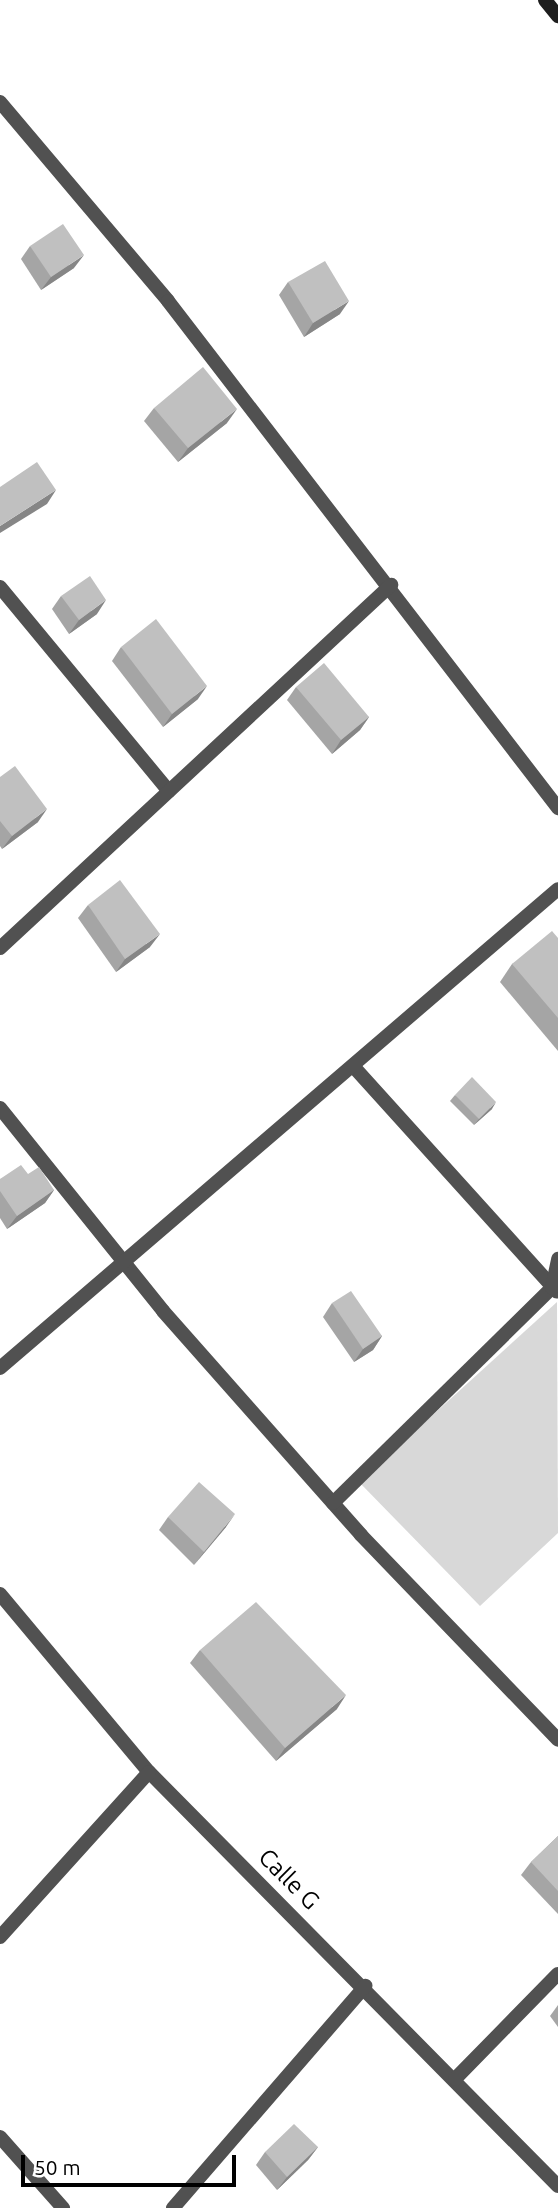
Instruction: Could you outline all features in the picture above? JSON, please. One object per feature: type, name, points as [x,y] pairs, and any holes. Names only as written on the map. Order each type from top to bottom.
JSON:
[{"type":"street","points":[[545,0],[558,16]]},
{"type":"street","points":[[0,102],[168,301],[391,585],[558,808]]},
{"type":"street","points":[[0,948],[391,585]]},
{"type":"street","points":[[0,587],[169,791]]},
{"type":"street","points":[[0,1368],[558,889]]},
{"type":"street","points":[[354,1066],[555,1291]]},
{"type":"street","points":[[0,1108],[122,1264],[333,1503],[558,1740]]},
{"type":"street","points":[[333,1503],[555,1291],[558,1259]]},
{"type":"street","name":"Calle G","points":[[0,1594],[149,1772],[365,1986],[558,2186]]},
{"type":"street","points":[[0,1937],[149,1772]]},
{"type":"street","points":[[455,2079],[558,1974]]},
{"type":"street","points":[[173,2208],[365,1986]]},
{"type":"street","points":[[0,2137],[63,2208]]},
{"type":"shaded area","points":[[557,1302],[558,1533],[480,1606],[359,1482]]},
{"type":"building","points":[[63,224],[84,255],[51,277],[30,246]]},
{"type":"building","points":[[325,261],[349,301],[313,323],[288,282]]},
{"type":"building","points":[[203,367],[237,409],[188,448],[154,408]]},
{"type":"building","points":[[37,462],[56,490],[0,526],[0,487]]},
{"type":"building","points":[[90,576],[106,600],[79,620],[61,596]]},
{"type":"building","points":[[156,619],[207,686],[172,714],[121,647]]},
{"type":"building","points":[[324,663],[369,717],[341,740],[296,687]]},
{"type":"building","points":[[15,766],[47,809],[12,836],[0,821],[0,777]]},
{"type":"building","points":[[120,880],[160,934],[125,959],[88,905]]},
{"type":"building","points":[[552,931],[558,938],[558,1018],[512,964]]},
{"type":"building","points":[[472,1077],[496,1102],[479,1119],[455,1095]]},
{"type":"building","points":[[21,1165],[28,1174],[39,1167],[54,1190],[17,1216],[0,1191],[0,1179]]},
{"type":"building","points":[[351,1291],[382,1336],[363,1349],[332,1303]]},
{"type":"building","points":[[199,1482],[235,1514],[204,1552],[168,1517]]},
{"type":"building","points":[[256,1602],[346,1695],[285,1748],[200,1650]]},
{"type":"building","points":[[558,1836],[558,1891],[531,1862]]},
{"type":"building","points":[[294,2124],[318,2147],[287,2177],[265,2152]]}]
